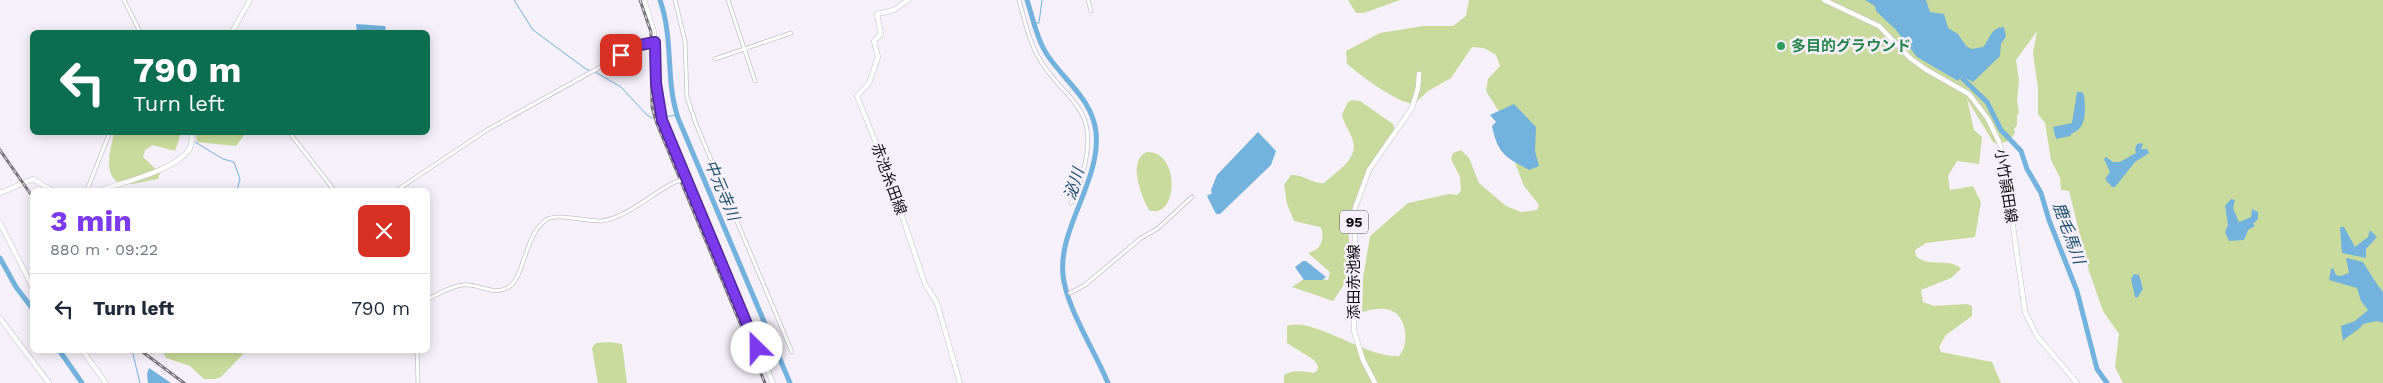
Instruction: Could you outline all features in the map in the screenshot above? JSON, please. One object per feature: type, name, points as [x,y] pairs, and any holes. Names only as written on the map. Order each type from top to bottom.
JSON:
[{"type":"main road","points":[[233,30],[250,0]]},
{"type":"main road","points":[[644,0],[655,42],[659,106],[684,180],[772,383]]},
{"type":"main road","name":"赤池糸田線","points":[[908,0],[894,10],[877,14],[881,34],[874,41],[878,57],[869,83],[857,96],[886,168],[925,284],[937,304],[960,383]]},
{"type":"main road","name":"小竹頴田線","points":[[1824,0],[1879,26],[1910,58],[1925,69],[1969,94],[1982,108],[1999,142],[2004,161],[2024,312],[2037,336],[2076,383]]},
{"type":"main road","name":"添田赤池線","points":[[1375,383],[1363,360],[1354,331],[1355,208],[1369,170],[1412,108],[1418,88],[1419,74]]},
{"type":"main road","points":[[107,188],[154,172],[179,159],[191,146],[192,135]]},
{"type":"main road","points":[[0,193],[33,179],[47,188]]},
{"type":"main road","points":[[0,223],[30,282]]},
{"type":"main road","points":[[0,318],[49,383]]},
{"type":"main road","points":[[84,353],[106,383]]},
{"type":"street","points":[[124,0],[139,30]]},
{"type":"street","points":[[676,0],[685,41],[687,96],[696,124],[792,352]]},
{"type":"street","points":[[728,0],[755,81]]},
{"type":"street","points":[[1019,0],[1038,56],[1070,96],[1086,122],[1088,148],[1080,184],[1070,204]]},
{"type":"street","points":[[1088,0],[1091,11]]},
{"type":"street","points":[[715,58],[791,33]]},
{"type":"street","points":[[400,188],[497,124],[640,45],[655,42]]},
{"type":"street","points":[[88,188],[109,135]]},
{"type":"street","points":[[291,135],[332,188]]},
{"type":"street","points":[[430,298],[461,285],[497,291],[508,288],[516,280],[531,239],[547,219],[555,216],[581,221],[607,220],[655,196],[675,182],[684,180]]},
{"type":"street","points":[[1070,293],[1084,285],[1141,238],[1161,226],[1192,197]]},
{"type":"street","points":[[417,353],[418,383]]},
{"type":"green space","points":[[1348,0],[1400,0],[1364,13],[1356,13]]},
{"type":"green space","points":[[1469,0],[2383,0],[2383,383],[2123,383],[2115,367],[2119,334],[2103,311],[2089,271],[2069,191],[2061,190],[2060,178],[2051,160],[2045,123],[2038,114],[2038,88],[2033,53],[2037,31],[2016,60],[2019,80],[2017,101],[2019,112],[2017,125],[2014,129],[2015,133],[2009,141],[1997,144],[1993,142],[1967,99],[1974,130],[1982,137],[1979,164],[1957,161],[1948,176],[1950,190],[1973,186],[1981,202],[1975,237],[1926,243],[1915,250],[1916,256],[1921,260],[1956,265],[1961,269],[1951,278],[1921,290],[1923,302],[1934,306],[1967,304],[1972,306],[1972,316],[1946,335],[1939,347],[1941,352],[1992,362],[2001,383],[1284,383],[1284,375],[1287,373],[1298,371],[1313,373],[1317,371],[1318,366],[1314,360],[1287,343],[1287,326],[1298,324],[1311,327],[1371,351],[1399,356],[1405,345],[1405,331],[1396,313],[1387,309],[1362,312],[1363,278],[1370,236],[1408,203],[1449,194],[1457,195],[1461,191],[1460,177],[1451,159],[1453,153],[1461,150],[1469,158],[1479,183],[1506,206],[1521,212],[1537,210],[1539,205],[1524,186],[1514,160],[1501,115],[1486,91],[1488,79],[1500,66],[1496,55],[1484,48],[1472,47],[1451,78],[1428,91],[1414,104],[1389,94],[1347,64],[1346,51],[1380,33],[1423,26],[1453,26],[1466,16]]},
{"type":"green space","points":[[1352,100],[1360,101],[1393,124],[1395,131],[1377,160],[1348,222],[1351,274],[1333,301],[1292,287],[1307,277],[1328,280],[1330,272],[1308,253],[1316,250],[1320,245],[1322,230],[1320,227],[1294,221],[1287,204],[1284,185],[1291,175],[1324,183],[1342,168],[1351,157],[1354,144],[1342,114],[1348,102]]},
{"type":"green space","points":[[114,135],[180,135],[175,151],[153,145],[145,150],[143,157],[160,173],[158,179],[132,184],[119,183],[114,179],[109,167]]},
{"type":"green space","points":[[196,135],[244,135],[236,146],[197,142]]},
{"type":"green space","points":[[1147,152],[1158,155],[1166,162],[1170,173],[1172,185],[1170,196],[1166,205],[1159,211],[1149,210],[1142,196],[1138,179],[1138,162],[1141,156]]},
{"type":"green space","points":[[611,342],[622,344],[627,383],[598,383],[592,348],[596,343]]},
{"type":"green space","points":[[164,353],[244,353],[221,377],[215,379],[204,379],[190,366],[166,358]]},
{"type":"water","points":[[1865,0],[1926,0],[1930,12],[1944,14],[1948,28],[1958,34],[1966,46],[1972,49],[1983,47],[1993,31],[2004,27],[2006,36],[2001,44],[2000,56],[1973,82],[1962,76],[1958,81],[1917,57],[1896,30],[1876,11],[1875,6]]},
{"type":"water","points":[[356,24],[385,26],[386,29],[384,30],[357,30]]},
{"type":"water","points":[[2077,92],[2082,92],[2084,95],[2085,113],[2082,126],[2070,136],[2056,139],[2053,127],[2072,123]]},
{"type":"water","points":[[1514,104],[1536,127],[1535,151],[1539,166],[1529,170],[1504,154],[1494,136],[1492,126],[1496,122],[1490,115]]},
{"type":"water","points":[[1258,132],[1276,151],[1271,165],[1220,214],[1216,214],[1207,196],[1212,193],[1211,190],[1217,175]]},
{"type":"water","points":[[2137,144],[2143,144],[2141,149],[2147,149],[2149,153],[2135,162],[2115,187],[2112,187],[2105,179],[2110,172],[2104,159],[2106,157],[2113,162],[2120,162],[2136,153]]},
{"type":"water","points":[[2231,199],[2235,200],[2233,208],[2239,222],[2251,217],[2252,209],[2258,212],[2258,219],[2253,224],[2255,226],[2248,230],[2244,240],[2229,241],[2225,232],[2228,225],[2225,206]]},
{"type":"water","points":[[2340,227],[2344,227],[2355,247],[2368,237],[2370,230],[2377,237],[2366,249],[2366,258],[2342,253]]},
{"type":"water","points":[[2346,258],[2363,262],[2383,292],[2383,323],[2377,321],[2363,324],[2343,341],[2341,326],[2355,321],[2368,310],[2361,301],[2357,288],[2329,280],[2331,269],[2333,268],[2336,275],[2340,276],[2349,273]]},
{"type":"water","points":[[1306,261],[1326,277],[1322,280],[1304,280],[1295,267]]},
{"type":"water","points":[[2134,274],[2139,275],[2143,289],[2137,298],[2135,297],[2131,279]]},
{"type":"water","points":[[149,368],[171,383],[148,383],[147,374]]},
{"type":"waterway","points":[[514,0],[533,30],[591,71]]},
{"type":"waterway","name":"中元寺川","points":[[660,0],[667,30],[672,89],[678,118],[790,383]]},
{"type":"waterway","name":"泌川","points":[[1027,0],[1037,34],[1046,53],[1083,99],[1089,109],[1096,132],[1096,150],[1092,168],[1067,240],[1063,257],[1063,275],[1069,301],[1108,383]]},
{"type":"waterway","points":[[1034,23],[1039,23],[1042,0]]},
{"type":"waterway","points":[[595,72],[621,87],[647,115],[652,118],[660,118]]},
{"type":"waterway","name":"鹿毛馬川","points":[[1965,78],[1963,79],[1987,102],[2001,130],[2021,151],[2027,169],[2041,193],[2049,220],[2077,291],[2097,369],[2107,383]]},
{"type":"waterway","points":[[664,117],[677,115]]},
{"type":"waterway","points":[[195,142],[223,159],[234,162],[240,179],[238,188]]},
{"type":"waterway","points":[[0,258],[16,287],[30,305]]},
{"type":"waterway","points":[[61,353],[82,383]]},
{"type":"waterway","points":[[133,353],[140,383]]},
{"type":"railway","points":[[640,0],[651,32],[652,107],[657,124],[765,383]]},
{"type":"railway","points":[[0,150],[30,193]]},
{"type":"railway","points":[[144,353],[184,383]]},
{"type":"place","name":"多目的グラウンド","points":[[1781,46]]},
{"type":"route","points":[[621,55],[640,45],[655,42],[656,83],[662,120],[757,348]]}]
